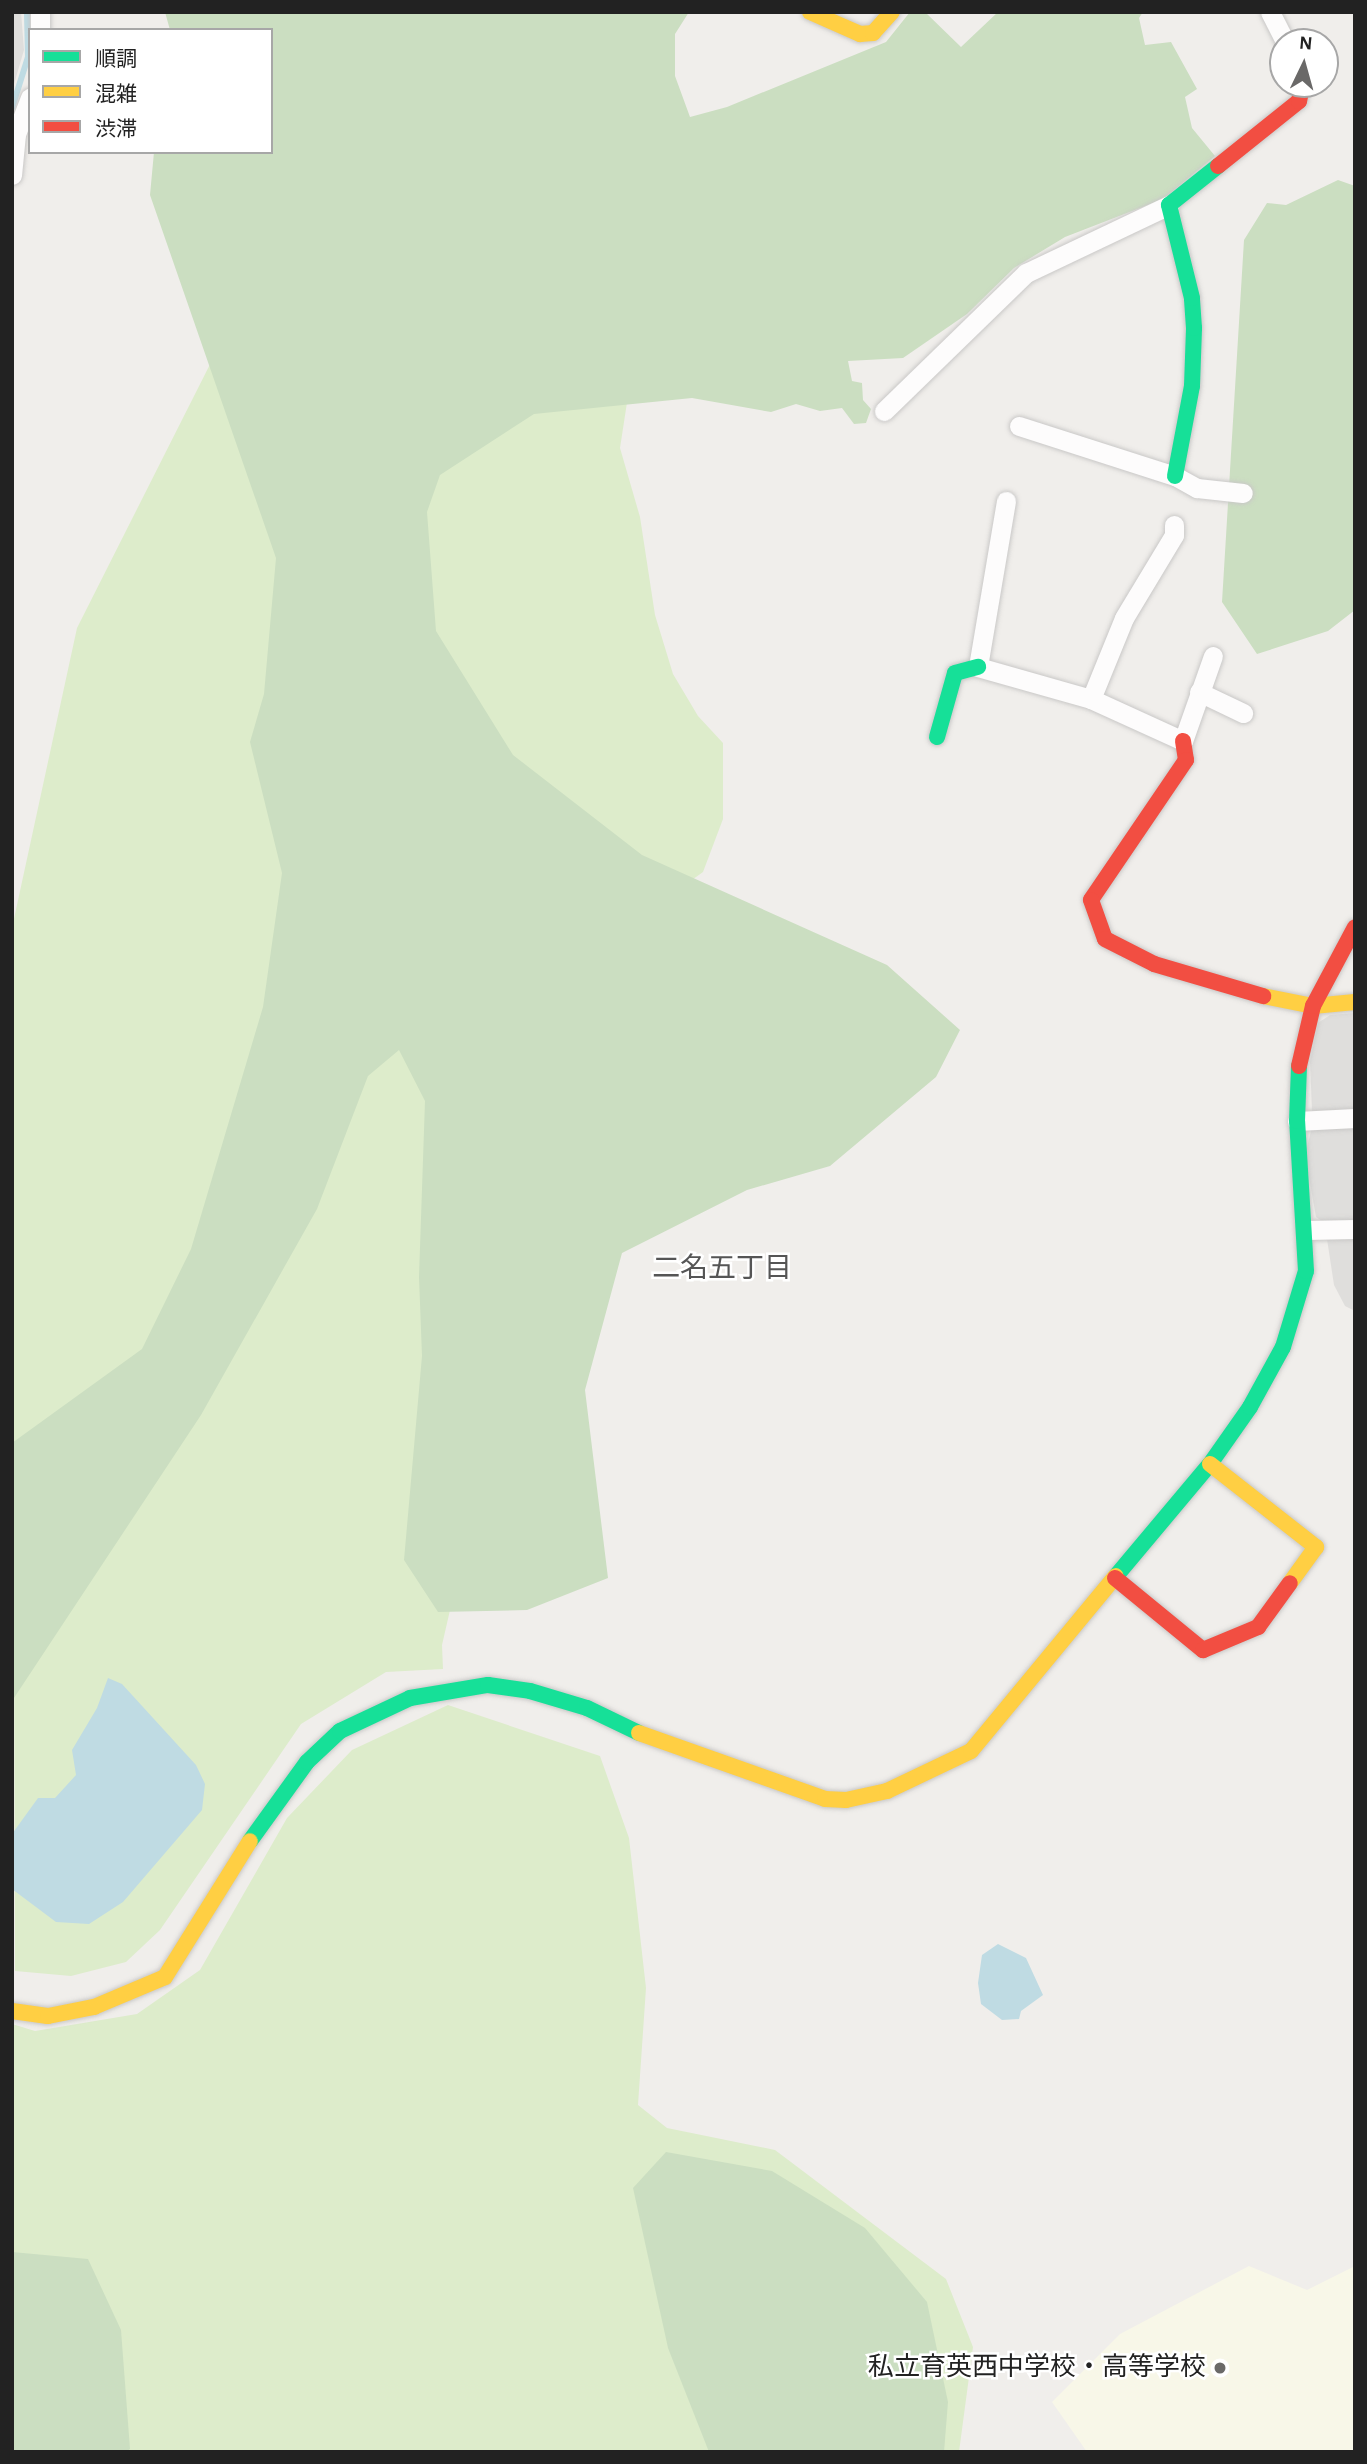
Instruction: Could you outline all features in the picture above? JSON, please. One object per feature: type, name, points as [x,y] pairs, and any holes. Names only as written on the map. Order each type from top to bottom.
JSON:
[{"type":"street","points":[[810,12],[860,34],[873,33],[892,12]]},
{"type":"street","points":[[1270,12],[1277,28]]},
{"type":"street","points":[[884,411],[1026,274],[1169,205],[1300,98]]},
{"type":"street","points":[[12,175],[16,134],[28,103]]},
{"type":"street","points":[[1169,205],[1192,298],[1194,328],[1192,386],[1175,476]]},
{"type":"street","points":[[1019,426],[1175,476],[1197,488],[1243,493]]},
{"type":"street","points":[[978,667],[1006,501]]},
{"type":"street","points":[[1091,699],[1124,618],[1174,534],[1174,524]]},
{"type":"street","points":[[1213,656],[1184,741],[1186,760],[1091,900],[1105,939],[1154,964],[1240,992],[1313,1006],[1355,1002]]},
{"type":"street","points":[[937,737],[955,673],[978,667],[1091,699],[1184,741]]},
{"type":"street","points":[[1199,692],[1243,713]]},
{"type":"street","points":[[12,2011],[48,2015],[94,2007],[165,1977],[251,1840],[307,1762],[340,1731],[410,1698],[488,1685],[530,1691],[587,1708],[661,1743],[825,1799],[846,1800],[887,1791],[971,1751],[1210,1464],[1250,1406],[1283,1347],[1306,1270],[1306,1230],[1297,1121],[1299,1053],[1313,1006],[1355,927]]},
{"type":"street","points":[[1297,1121],[1355,1118]]},
{"type":"street","points":[[1306,1230],[1355,1228]]},
{"type":"street","points":[[1115,1578],[1203,1650],[1258,1627],[1316,1547],[1210,1464]]},
{"type":"shaded area","points":[[12,12],[21,12],[24,50],[12,91]]},
{"type":"shaded area","points":[[1355,1013],[1355,1109],[1312,1111],[1310,1062],[1318,1023],[1330,1015]]},
{"type":"shaded area","points":[[1355,1125],[1355,1221],[1325,1223],[1316,1217],[1305,1155],[1312,1127]]},
{"type":"shaded area","points":[[1355,1238],[1355,1311],[1345,1306],[1334,1285],[1327,1239]]},
{"type":"shaded area","name":"私立育英西中学校・高等学校","points":[[1249,2266],[1307,2290],[1355,2266],[1355,2452],[1087,2452],[1052,2402],[1120,2334]]},
{"type":"green space","points":[[165,12],[689,12],[675,34],[675,76],[690,117],[727,107],[886,42],[910,12],[925,12],[961,47],[998,12],[1143,12],[1139,18],[1145,45],[1171,42],[1197,89],[1185,97],[1192,128],[1215,156],[1163,199],[1065,237],[1014,268],[967,314],[903,358],[848,361],[852,381],[862,383],[863,400],[871,409],[866,423],[854,424],[842,408],[820,411],[796,404],[771,412],[692,398],[534,414],[440,475],[427,512],[436,631],[513,755],[642,855],[887,965],[960,1030],[936,1077],[830,1166],[747,1190],[622,1253],[585,1390],[608,1578],[527,1610],[438,1612],[404,1560],[422,1356],[419,1277],[425,1101],[399,1050],[368,1076],[317,1209],[201,1415],[12,1701],[12,1443],[142,1349],[191,1249],[263,1007],[282,873],[250,742],[264,694],[276,558],[150,195],[154,154],[273,154],[273,28],[169,28]]},
{"type":"green space","points":[[1338,180],[1355,186],[1355,610],[1328,631],[1257,654],[1222,602],[1244,240],[1267,203],[1286,205]]},
{"type":"green space","points":[[247,291],[636,344],[620,448],[640,517],[655,615],[673,674],[698,716],[723,743],[723,819],[703,872],[664,900],[456,1584],[442,1645],[443,1669],[386,1672],[301,1724],[160,1930],[126,1962],[71,1976],[15,1971],[12,928],[77,628]]},
{"type":"green space","points":[[448,1705],[600,1756],[629,1838],[646,1988],[638,2105],[667,2128],[775,2150],[946,2279],[973,2347],[959,2452],[12,2452],[12,2024],[35,2031],[137,2014],[200,1970],[287,1818],[352,1750]]},
{"type":"green space","points":[[666,2152],[772,2171],[865,2228],[927,2302],[948,2402],[944,2452],[709,2452],[668,2348],[633,2188]]},
{"type":"green space","points":[[12,2252],[88,2259],[121,2330],[130,2449],[126,2452],[12,2452]]},
{"type":"water","points":[[108,1678],[122,1684],[196,1765],[205,1784],[202,1810],[123,1902],[89,1924],[56,1922],[12,1889],[12,1834],[38,1798],[55,1798],[76,1775],[72,1750],[97,1708]]},
{"type":"water","points":[[998,1944],[1026,1958],[1043,1995],[1021,2011],[1019,2019],[1002,2020],[981,2004],[978,1983],[982,1955]]},
{"type":"waterway","points":[[12,108],[28,57],[27,12]]},
{"type":"traffic: fast","points":[[1175,476],[1192,386],[1194,328],[1192,298],[1169,205],[1218,166]]},
{"type":"traffic: fast","points":[[937,737],[955,673],[978,667]]},
{"type":"traffic: fast","points":[[1116,1576],[1210,1464],[1250,1407],[1283,1347],[1306,1271],[1297,1121],[1299,1066]]},
{"type":"traffic: fast","points":[[250,1841],[307,1762],[340,1731],[410,1698],[488,1685],[530,1691],[587,1708],[639,1733]]},
{"type":"traffic: slow","points":[[810,12],[860,34],[873,33],[892,12]]},
{"type":"traffic: slow","points":[[1263,996],[1313,1006],[1355,1002]]},
{"type":"traffic: slow","points":[[1210,1464],[1316,1547],[1290,1583]]},
{"type":"traffic: slow","points":[[639,1733],[825,1799],[846,1800],[887,1791],[971,1751],[1116,1576]]},
{"type":"traffic: slow","points":[[12,2011],[48,2016],[94,2007],[165,1977],[250,1841]]},
{"type":"traffic: jam","points":[[1218,166],[1300,98]]},
{"type":"traffic: jam","points":[[1183,741],[1186,760],[1091,900],[1105,939],[1154,964],[1263,996]]},
{"type":"traffic: jam","points":[[1299,1066],[1313,1006],[1355,927]]},
{"type":"traffic: jam","points":[[1115,1578],[1203,1650],[1258,1627],[1290,1583]]},
{"type":"place","name":"私立育英西中学校・高等学校","points":[[1220,2368]]},
{"type":"district","name":"二名五丁目","points":[[722,1269]]}]
